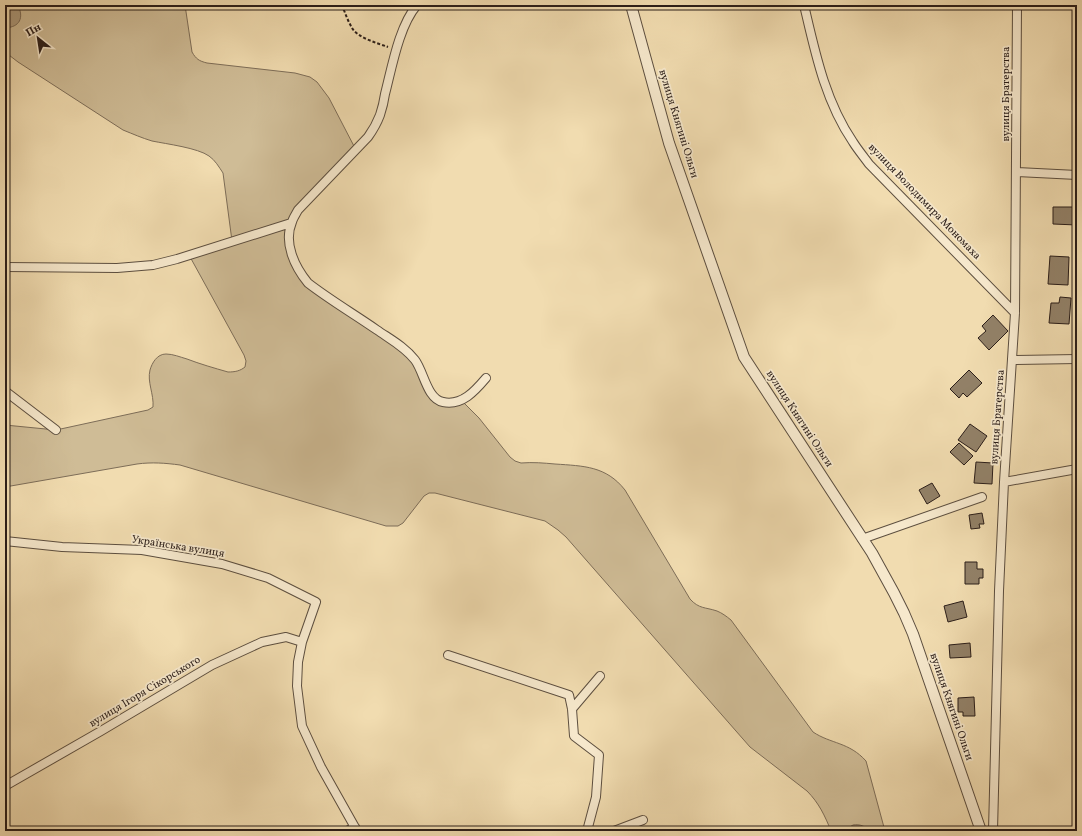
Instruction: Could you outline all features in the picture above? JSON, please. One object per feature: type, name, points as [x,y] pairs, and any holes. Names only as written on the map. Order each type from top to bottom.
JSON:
[{"type":"street","points":[[417,5],[405,26],[396,50],[380,114],[375,126],[368,137],[298,210],[291,223],[289,244],[295,264],[308,283],[399,345],[415,360],[429,390],[437,400],[452,402],[468,397],[486,378]]},
{"type":"street","name":"вулиця Княгині Ольги","points":[[631,5],[669,142],[744,357],[884,572],[907,620],[981,831]]},
{"type":"street","name":"вулиця Володимира Мономаха","points":[[804,5],[823,79],[838,116],[852,141],[869,164],[1016,313]]},
{"type":"street","name":"вулиця Братерства","points":[[993,831],[999,591],[1004,482],[1016,313],[1017,5]]},
{"type":"street","points":[[1017,172],[1077,175]]},
{"type":"street","points":[[5,267],[117,268],[153,265],[177,259],[291,223]]},
{"type":"street","points":[[1012,360],[1077,359]]},
{"type":"street","points":[[5,391],[56,430]]},
{"type":"street","points":[[1004,482],[1077,468]]},
{"type":"street","points":[[862,538],[982,497]]},
{"type":"street","name":"Українська вулиця","points":[[5,541],[62,547],[142,550],[222,564],[268,578],[316,602],[302,642]]},
{"type":"street","name":"вулиця Ігоря Сікорського","points":[[5,786],[212,665],[262,642],[286,637],[302,642]]},
{"type":"street","points":[[302,642],[298,662],[297,686],[302,726],[353,830]]},
{"type":"street","points":[[448,655],[569,695],[572,709],[574,736],[599,755],[596,797],[587,831]]},
{"type":"street","points":[[572,709],[600,676]]},
{"type":"street","points":[[614,831],[643,820]]},
{"type":"path","points":[[342,5],[352,29],[359,36],[396,50]]},
{"type":"shaded area","points":[[5,5],[185,5],[192,52],[196,58],[207,63],[295,73],[310,77],[317,82],[329,98],[356,150],[306,200],[289,232],[300,273],[407,353],[437,399],[461,400],[479,418],[510,457],[515,461],[521,463],[543,463],[585,467],[602,472],[618,482],[625,490],[690,599],[699,606],[719,612],[731,620],[813,732],[853,750],[866,761],[885,831],[831,831],[815,800],[807,791],[750,747],[566,537],[545,521],[435,493],[429,493],[424,496],[403,523],[398,526],[386,526],[180,465],[164,463],[137,464],[5,487],[5,425],[56,430],[148,410],[153,407],[153,397],[149,379],[150,370],[155,359],[163,354],[169,354],[228,372],[237,371],[245,367],[246,361],[189,255],[232,241],[223,173],[213,160],[204,153],[152,141],[123,130],[5,52]]},
{"type":"shaded area","points":[[5,5],[18,5],[21,14],[17,24],[5,28]]},
{"type":"shaded area","points":[[853,825],[862,826],[870,831],[847,831],[848,828]]},
{"type":"building","points":[[1053,207],[1077,207],[1077,225],[1053,224]]},
{"type":"building","points":[[1050,256],[1069,257],[1068,285],[1048,284]]},
{"type":"building","points":[[1060,297],[1071,298],[1069,324],[1049,323],[1051,303],[1059,303]]},
{"type":"building","points":[[993,315],[1008,331],[989,350],[978,338],[986,331],[982,326]]},
{"type":"building","points":[[969,370],[982,383],[967,397],[963,393],[959,398],[950,389]]},
{"type":"building","points":[[970,424],[987,436],[976,452],[958,440]]},
{"type":"building","points":[[959,443],[973,456],[964,465],[950,452]]},
{"type":"building","points":[[976,462],[993,463],[992,484],[974,483]]},
{"type":"building","points":[[932,483],[940,496],[927,504],[919,490]]},
{"type":"building","points":[[982,513],[984,524],[979,524],[980,528],[971,529],[969,515]]},
{"type":"building","points":[[965,562],[977,562],[977,569],[983,569],[983,578],[979,578],[979,584],[965,584]]},
{"type":"building","points":[[963,601],[967,617],[948,622],[944,606]]},
{"type":"building","points":[[970,643],[971,657],[950,658],[949,645]]},
{"type":"building","points":[[974,697],[975,716],[963,716],[963,712],[958,712],[958,698]]}]
